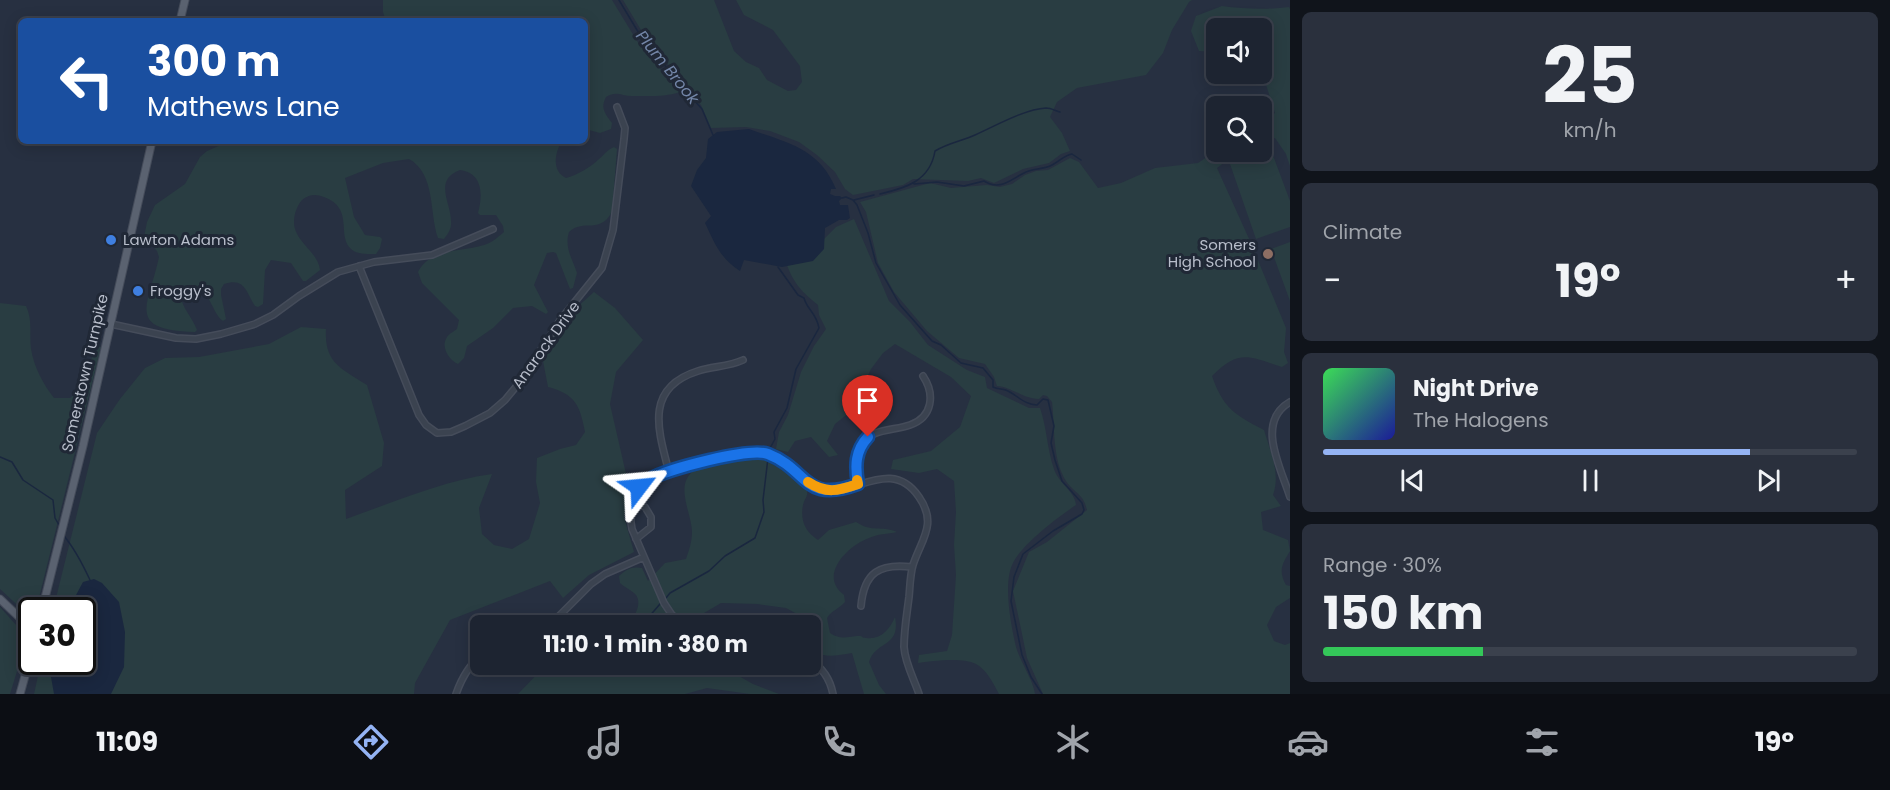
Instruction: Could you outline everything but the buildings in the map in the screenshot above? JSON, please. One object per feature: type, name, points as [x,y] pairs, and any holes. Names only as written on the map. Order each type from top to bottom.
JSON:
[{"type":"main road","points":[[181,18],[185,0]]},
{"type":"main road","name":"Somerstown Turnpike","points":[[45,597],[111,324],[151,144]]},
{"type":"main road","points":[[0,598],[18,616]]},
{"type":"main road","points":[[20,694],[25,675]]},
{"type":"street","name":"Anarock Drive","points":[[359,266],[412,401],[426,425],[437,433],[451,432],[490,413],[506,400],[561,319],[603,268],[613,230],[625,128],[617,107]]},
{"type":"street","points":[[111,324],[176,338],[196,339],[221,334],[255,324],[273,315],[329,277],[374,262],[432,255],[493,229]]},
{"type":"street","points":[[669,472],[658,427],[658,410],[664,395],[670,387],[686,376],[703,370],[731,366],[743,360]]},
{"type":"street","points":[[858,484],[856,457],[860,445],[868,437],[884,430],[909,425],[926,413],[932,397],[929,385],[923,376]]},
{"type":"street","points":[[1290,402],[1275,416],[1272,431],[1290,497]]},
{"type":"street","points":[[672,615],[664,603],[630,523],[632,503],[636,492],[651,478],[733,454],[761,452],[776,458],[821,490],[832,490],[881,479],[897,481],[909,487],[920,498],[927,516],[927,529],[912,567],[904,650],[919,694]]},
{"type":"street","points":[[632,503],[645,507],[651,517],[651,527],[636,539]]},
{"type":"street","points":[[560,615],[591,584],[605,574],[644,557]]},
{"type":"street","points":[[861,606],[862,592],[880,568],[892,565],[912,567]]},
{"type":"street","points":[[456,694],[470,666]]},
{"type":"street","points":[[821,669],[828,679],[832,694]]},
{"type":"green space","points":[[383,0],[612,0],[637,41],[680,92],[657,96],[610,95],[606,97],[603,108],[612,123],[611,129],[600,133],[588,130],[588,18],[385,18]]},
{"type":"green space","points":[[623,0],[714,0],[734,51],[746,62],[759,68],[767,80],[788,91],[796,90],[802,82],[800,66],[773,30],[744,15],[736,0],[1192,0],[1172,30],[1163,53],[1146,75],[1077,88],[1057,102],[1050,117],[1062,133],[1070,151],[1061,154],[1049,163],[1023,169],[994,183],[981,178],[968,181],[913,179],[903,185],[853,195],[845,189],[835,172],[799,142],[770,131],[746,127],[711,128],[701,105],[644,35]]},
{"type":"green space","points":[[1222,6],[1255,9],[1289,7],[1290,166],[1286,154],[1275,138],[1272,139],[1272,116],[1275,113],[1272,96],[1270,96],[1266,84],[1272,84],[1272,18],[1206,18],[1206,51],[1199,51],[1191,31],[1196,16]]},
{"type":"green space","points":[[223,144],[561,144],[556,156],[556,166],[561,175],[566,178],[588,168],[614,147],[617,149],[612,212],[602,223],[580,226],[569,232],[568,249],[577,273],[573,288],[570,289],[556,253],[547,253],[534,285],[548,312],[546,314],[532,306],[513,308],[493,328],[467,346],[464,358],[458,364],[449,357],[445,350],[445,343],[447,337],[457,329],[459,320],[422,283],[418,272],[423,264],[439,255],[490,243],[504,232],[503,226],[496,215],[478,213],[481,199],[480,186],[473,175],[460,170],[452,174],[445,186],[451,226],[444,239],[438,238],[428,184],[418,166],[409,159],[383,163],[345,178],[354,217],[365,235],[382,239],[376,254],[362,254],[350,248],[346,242],[339,208],[324,197],[310,196],[302,200],[295,213],[294,222],[298,235],[315,257],[320,270],[306,281],[303,281],[291,263],[271,260],[265,270],[263,304],[258,307],[255,306],[241,284],[231,282],[224,284],[221,289],[226,319],[223,321],[204,293],[191,289],[181,291],[181,296],[197,330],[195,332],[158,326],[150,320],[147,301],[159,257],[157,251],[144,237],[147,222],[155,205],[185,184],[200,157]]},
{"type":"green space","points":[[1272,153],[1290,201],[1290,227],[1256,239],[1230,164],[1272,162]]},
{"type":"green space","points":[[1070,158],[1079,162],[1098,188],[1121,183],[1155,168],[1198,163],[1206,158],[1206,162],[1225,162],[1217,168],[1286,328],[1284,352],[1288,363],[1282,367],[1244,357],[1237,358],[1221,367],[1212,376],[1221,396],[1231,409],[1264,430],[1274,462],[1276,479],[1273,495],[1281,506],[1261,512],[1263,530],[1288,540],[1290,551],[1283,564],[1282,572],[1286,585],[1290,586],[1290,598],[1276,607],[1267,625],[1274,641],[1285,645],[1290,643],[1290,694],[1043,694],[1027,658],[1013,591],[1029,552],[1047,542],[1087,510],[1081,497],[1066,481],[1058,463],[1052,402],[1047,396],[1043,395],[1039,399],[1033,398],[997,386],[985,364],[959,358],[927,331],[894,292],[878,263],[866,212],[860,202],[930,183],[951,188],[987,185],[1000,187],[1012,184],[1036,171],[1048,170]]},
{"type":"green space","points":[[854,219],[889,301],[928,345],[967,370],[985,377],[987,388],[1029,408],[1040,408],[1054,469],[1059,479],[1073,495],[1076,505],[1033,539],[1019,554],[1010,570],[1008,591],[1014,638],[1035,694],[999,694],[983,670],[970,662],[947,660],[918,663],[919,655],[947,651],[952,635],[956,575],[954,481],[937,469],[919,473],[891,469],[893,460],[931,451],[960,427],[971,396],[951,377],[895,344],[883,353],[871,369],[850,412],[835,424],[827,441],[838,455],[829,457],[811,437],[795,441],[788,452],[776,449],[779,432],[788,415],[801,372],[814,346],[826,329],[819,315],[818,305],[799,287],[787,265],[821,242],[836,227]]},
{"type":"green space","points":[[1290,242],[1290,301],[1271,249]]},
{"type":"green space","points":[[594,292],[615,308],[643,340],[616,372],[610,404],[629,487],[624,517],[634,552],[589,575],[563,598],[550,581],[450,620],[415,683],[414,694],[34,694],[38,675],[96,675],[96,597],[56,597],[97,433],[145,368],[165,358],[199,357],[269,344],[301,327],[326,329],[326,340],[331,357],[342,369],[367,385],[384,443],[382,466],[345,490],[346,519],[436,487],[492,474],[479,508],[482,534],[494,545],[512,549],[529,539],[540,503],[536,482],[537,458],[576,445],[585,432],[575,402],[564,393],[548,387],[543,361],[545,348],[565,318]]},
{"type":"green space","points":[[0,303],[26,306],[34,362],[54,398],[70,398],[81,389],[96,346],[101,347],[39,597],[18,597],[18,606],[0,589]]},
{"type":"green space","points":[[742,458],[762,459],[779,467],[807,490],[802,510],[803,521],[810,533],[818,540],[829,530],[856,522],[867,527],[897,532],[879,535],[861,542],[838,562],[834,579],[844,595],[845,602],[827,618],[830,633],[834,635],[871,638],[884,633],[895,617],[894,634],[872,655],[869,662],[879,685],[886,694],[864,694],[852,653],[821,655],[821,615],[799,615],[786,608],[757,604],[721,603],[701,615],[634,615],[638,608],[638,599],[620,583],[619,576],[630,569],[642,568],[648,581],[665,563],[686,559],[692,532],[685,493],[687,478],[697,469],[716,462]]},
{"type":"green space","points":[[0,607],[18,627],[18,668],[10,694],[0,694]]},
{"type":"green space","points":[[536,675],[737,675],[779,694],[750,694],[707,688],[685,694],[518,694]]},
{"type":"water","points":[[749,129],[789,143],[811,156],[821,164],[836,189],[831,189],[830,194],[842,198],[839,201],[840,205],[848,205],[850,218],[839,220],[825,228],[824,249],[813,261],[782,267],[744,260],[740,271],[723,256],[712,238],[705,223],[711,216],[691,186],[697,170],[706,158],[708,139],[717,132]]},
{"type":"water","points":[[94,579],[102,583],[119,602],[125,632],[124,667],[111,694],[54,694],[51,675],[96,675],[96,597],[75,597],[83,582]]},
{"type":"waterway","name":"Plum Brook","points":[[619,0],[637,30],[702,109],[713,135]]},
{"type":"waterway","points":[[880,194],[915,182],[928,170],[935,151],[945,146],[1029,111],[1046,108],[1060,112]]},
{"type":"waterway","points":[[914,184],[937,182],[964,186],[984,181],[1000,185],[1027,171],[1049,167],[1072,154],[1081,160]]},
{"type":"waterway","points":[[854,200],[874,195]]},
{"type":"waterway","name":"Plum Brook","points":[[842,198],[853,200],[857,205],[876,263],[900,305],[932,341],[941,345],[961,363],[983,368],[993,380],[993,387],[1006,390],[1033,405],[1037,405],[1043,399],[1048,400],[1054,426],[1051,443],[1055,460],[1062,481],[1082,503],[1084,510],[1082,514],[1053,531],[1023,554],[1014,577],[1011,601],[1022,655],[1031,677],[1042,694]]},
{"type":"waterway","points":[[769,450],[775,439],[774,432],[787,408],[796,369],[819,328],[804,298],[798,295],[778,267]]},
{"type":"waterway","points":[[0,457],[12,462],[23,480],[53,500],[55,518],[59,525]]},
{"type":"waterway","points":[[666,598],[670,593],[709,571],[725,556],[755,538],[764,512],[763,500],[768,458]]},
{"type":"waterway","points":[[64,536],[90,580]]},
{"type":"waterway","points":[[650,615],[660,604]]},
{"type":"slow traffic","points":[[808,482],[826,491],[858,484],[857,480]]},
{"type":"place","name":"Lawton Adams","points":[[111,240]]},
{"type":"place","name":"Somers High School","points":[[1268,254]]},
{"type":"place","name":"Froggy's","points":[[138,291]]},
{"type":"route","points":[[639,487],[651,478],[669,472],[733,454],[761,452],[767,453],[790,467],[816,488],[826,491],[846,488],[858,484],[856,457],[860,445],[868,437]]}]
